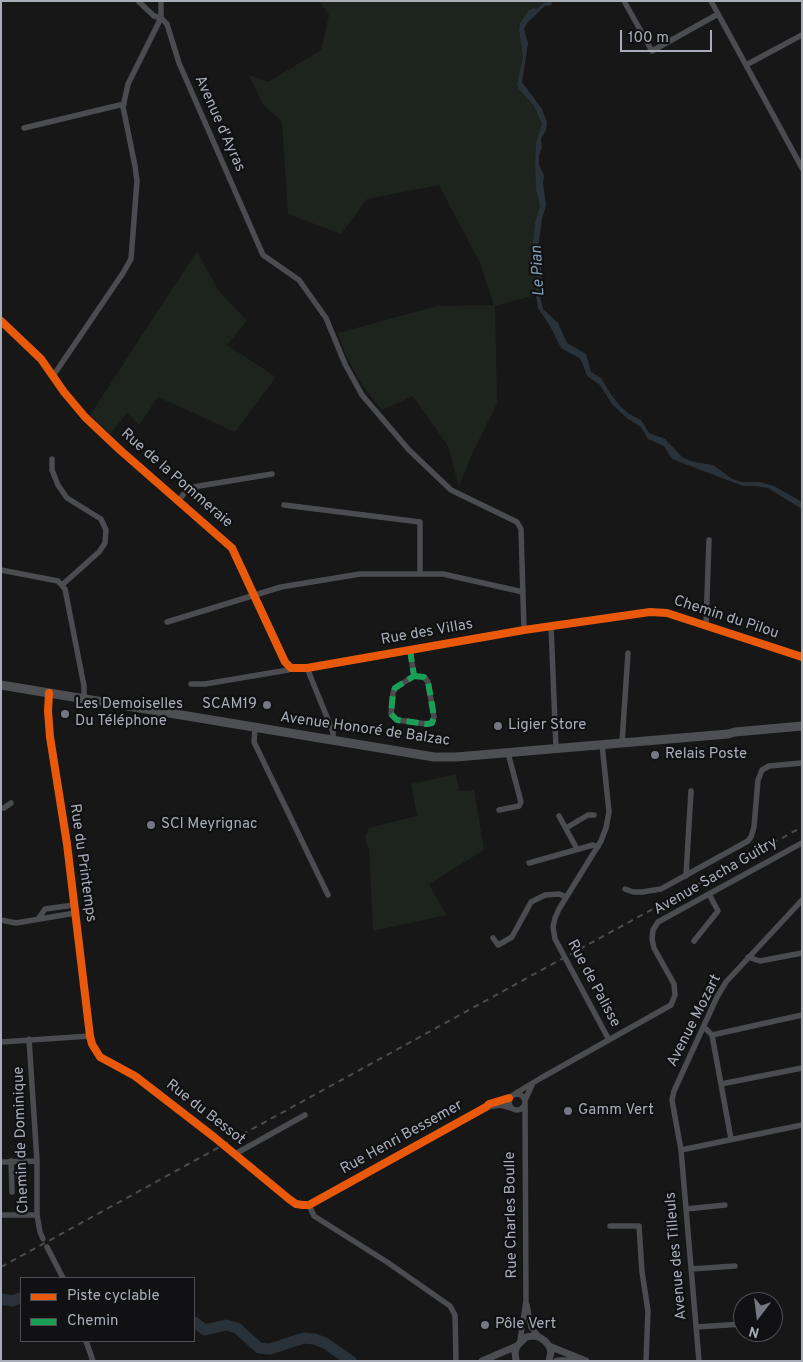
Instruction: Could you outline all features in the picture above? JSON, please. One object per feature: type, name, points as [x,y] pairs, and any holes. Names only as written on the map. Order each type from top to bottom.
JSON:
[{"type":"main road","name":"Avenue Honoré de Balzac","points":[[1,685],[434,756],[456,757],[508,753],[802,726]]},
{"type":"main road","name":"Avenue Honoré de Balzac","points":[[728,734],[735,736],[802,731]]},
{"type":"street","points":[[53,376],[124,273],[131,259],[137,181],[123,107],[128,84],[161,18],[154,16],[138,1]]},
{"type":"street","name":"Avenue d'Ayras","points":[[161,1],[161,18],[166,24],[179,64],[263,256],[299,280],[326,318],[345,364],[362,395],[409,450],[451,490],[517,522],[521,528],[523,592]]},
{"type":"street","points":[[624,1],[652,51],[718,14]]},
{"type":"street","points":[[711,1],[802,168]]},
{"type":"street","points":[[746,65],[802,35]]},
{"type":"street","points":[[24,128],[124,104]]},
{"type":"street","name":"Rue de la Pommeraie","points":[[1,321],[41,359],[85,417],[232,548],[285,662],[291,668]]},
{"type":"street","points":[[52,459],[52,470],[58,485],[67,498],[101,519],[106,530],[106,543],[99,552],[62,585]]},
{"type":"street","points":[[178,501],[187,490],[193,487],[272,474]]},
{"type":"street","points":[[284,506],[420,522],[420,574]]},
{"type":"street","points":[[706,626],[709,540]]},
{"type":"street","points":[[1,570],[58,581],[65,589],[83,678],[84,699]]},
{"type":"street","points":[[167,622],[281,587],[360,574],[443,574],[523,592],[524,630]]},
{"type":"street","name":"Chemin du Pilou","points":[[551,626],[650,612],[667,613],[802,657]]},
{"type":"street","points":[[551,626],[556,748]]},
{"type":"street","name":"Rue des Villas","points":[[307,668],[551,626]]},
{"type":"street","points":[[410,650],[414,676]]},
{"type":"street","points":[[622,743],[628,653]]},
{"type":"street","points":[[191,684],[224,681],[291,668],[307,668],[333,732],[333,740]]},
{"type":"street","points":[[414,676],[424,678],[428,682],[434,717],[432,723],[397,720],[391,714],[395,688],[414,676]]},
{"type":"street","name":"Rue du Printemps","points":[[49,693],[50,737],[67,844],[90,1036]]},
{"type":"street","points":[[255,728],[254,742],[328,895]]},
{"type":"street","name":"Rue de Palisse","points":[[602,744],[609,812],[606,828],[598,847],[566,897],[555,918],[553,927],[555,939],[609,1040]]},
{"type":"street","points":[[499,810],[519,806],[522,802],[508,753]]},
{"type":"street","points":[[625,889],[633,892],[650,892],[661,889],[743,844],[751,837],[754,827],[758,780],[762,770],[769,766],[802,763]]},
{"type":"street","points":[[686,876],[691,791]]},
{"type":"street","points":[[1,808],[12,803]]},
{"type":"street","points":[[566,828],[588,816],[594,815]]},
{"type":"street","points":[[559,816],[577,849]]},
{"type":"street","name":"Avenue Sacha Guitry","points":[[652,939],[653,930],[658,922],[802,843]]},
{"type":"street","points":[[529,862],[593,845],[598,847]]},
{"type":"street","points":[[493,938],[498,945],[512,937],[530,902],[545,895],[559,894],[566,897]]},
{"type":"street","points":[[694,941],[718,912],[709,894]]},
{"type":"street","name":"Avenue Mozart","points":[[681,1150],[672,1100],[674,1091],[717,997],[726,982],[802,900]]},
{"type":"street","points":[[38,919],[46,909],[74,905]]},
{"type":"street","points":[[1,920],[16,923],[75,913]]},
{"type":"street","name":"Rue Henri Bessemer","points":[[309,1205],[489,1104],[509,1098],[671,1005],[675,994],[674,984],[654,948],[652,939]]},
{"type":"street","points":[[748,957],[760,961],[802,953]]},
{"type":"street","points":[[712,1035],[802,1015]]},
{"type":"street","points":[[704,1027],[712,1035],[731,1140]]},
{"type":"street","points":[[1,1042],[90,1036]]},
{"type":"street","name":"Rue du Bessot","points":[[90,1036],[92,1044],[100,1057],[136,1076],[296,1204],[309,1205]]},
{"type":"street","name":"Chemin de Dominique","points":[[29,1039],[37,1215],[43,1239]]},
{"type":"street","points":[[721,1084],[802,1068]]},
{"type":"street","points":[[486,1107],[501,1105],[514,1109],[522,1108],[532,1085]]},
{"type":"street","points":[[516,1094],[522,1096],[525,1102]]},
{"type":"street","points":[[509,1098],[509,1105],[514,1109]]},
{"type":"street","name":"Rue Charles Boulle","points":[[525,1102],[526,1301],[531,1327],[539,1337]]},
{"type":"street","name":"Rue Charles Boulle","points":[[514,1109],[524,1129]]},
{"type":"street","points":[[235,1154],[305,1115]]},
{"type":"street","points":[[681,1150],[802,1125]]},
{"type":"street","name":"Avenue des Tilleuls","points":[[681,1150],[699,1361]]},
{"type":"street","points":[[11,1161],[12,1192]]},
{"type":"street","points":[[1,1162],[36,1161]]},
{"type":"street","points":[[309,1205],[314,1216],[388,1262],[450,1306],[455,1315],[456,1361]]},
{"type":"street","points":[[686,1209],[725,1206]]},
{"type":"street","points":[[1,1215],[37,1215]]},
{"type":"street","points":[[610,1226],[640,1226],[642,1272],[648,1311],[646,1361]]},
{"type":"street","points":[[46,1247],[62,1277]]},
{"type":"street","points":[[691,1269],[735,1266]]},
{"type":"street","name":"Rue Charles Boulle","points":[[518,1343],[526,1301]]},
{"type":"street","points":[[696,1327],[733,1325]]},
{"type":"street","points":[[481,1361],[532,1336],[539,1337],[549,1346],[585,1361]]},
{"type":"street","points":[[86,1342],[93,1361]]},
{"type":"street","points":[[516,1361],[515,1352],[518,1343]]},
{"type":"street","points":[[549,1346],[551,1352],[549,1361]]},
{"type":"street","points":[[481,1361],[491,1361]]},
{"type":"street","points":[[557,1361],[585,1361]]},
{"type":"shaded area","points":[[319,1],[546,1],[537,9],[527,12],[520,23],[519,30],[523,57],[517,84],[518,88],[534,106],[542,124],[536,142],[535,163],[536,189],[540,206],[534,234],[537,271],[536,295],[495,306],[497,403],[472,454],[459,487],[448,446],[413,396],[382,410],[362,385],[347,358],[338,333],[437,306],[494,305],[480,263],[439,185],[367,199],[341,234],[288,214],[282,122],[263,104],[249,75],[268,82],[321,50],[329,15]]},
{"type":"shaded area","points":[[197,251],[218,290],[247,321],[227,345],[276,377],[235,432],[158,397],[139,425],[127,413],[110,434],[90,415]]},
{"type":"shaded area","points":[[456,774],[459,791],[474,790],[484,850],[429,884],[446,915],[373,931],[369,849],[365,837],[369,828],[417,816],[411,784]]},
{"type":"water","name":"Le Pian","points":[[546,1],[553,1],[551,5],[545,6],[528,22],[524,29],[528,43],[522,82],[542,109],[547,122],[546,130],[541,139],[542,147],[539,156],[539,165],[544,175],[543,183],[546,205],[538,248],[542,275],[540,296],[543,309],[558,323],[567,343],[586,354],[591,372],[601,378],[620,406],[629,414],[641,420],[649,433],[665,439],[683,458],[713,465],[732,479],[742,482],[760,482],[774,486],[802,502],[802,509],[768,488],[743,486],[672,459],[664,446],[648,439],[641,427],[628,419],[612,404],[600,385],[587,376],[579,358],[561,348],[538,308],[536,295],[537,258],[533,243],[535,223],[540,206],[536,189],[536,142],[542,124],[534,106],[518,88],[517,84],[523,57],[519,30],[520,23],[528,11],[533,8],[537,9]]},
{"type":"waterway","points":[[1,1299],[12,1301],[20,1298]]},
{"type":"waterway","points":[[195,1323],[205,1330],[226,1325],[237,1328],[259,1348],[270,1349],[304,1338],[314,1339],[325,1343],[351,1361]]},
{"type":"railway","points":[[1,1267],[802,827]]},
{"type":"marked path","points":[[410,650],[414,676]]},
{"type":"marked path","points":[[414,676],[424,677],[428,682],[434,717],[432,723],[397,720],[391,714],[395,688],[414,676]]},
{"type":"cycle path","points":[[1,321],[41,359],[64,392],[85,417],[232,548],[285,662],[291,668],[307,668],[524,630],[650,612],[667,613],[802,657]]},
{"type":"cycle path","points":[[49,693],[50,737],[67,844],[90,1036],[92,1044],[100,1057],[135,1076],[214,1137],[289,1199],[296,1204],[303,1205],[309,1205],[489,1104],[509,1098]]},
{"type":"place","name":"SCAM19","points":[[267,705]]},
{"type":"place","name":"Les Demoiselles Du Téléphone","points":[[65,714]]},
{"type":"place","name":"Ligier Store","points":[[498,726]]},
{"type":"place","name":"Relais Poste","points":[[655,755]]},
{"type":"place","name":"SCI Meyrignac","points":[[151,825]]},
{"type":"place","name":"Gamm Vert","points":[[568,1111]]},
{"type":"place","name":"Pôle Vert","points":[[485,1325]]}]
